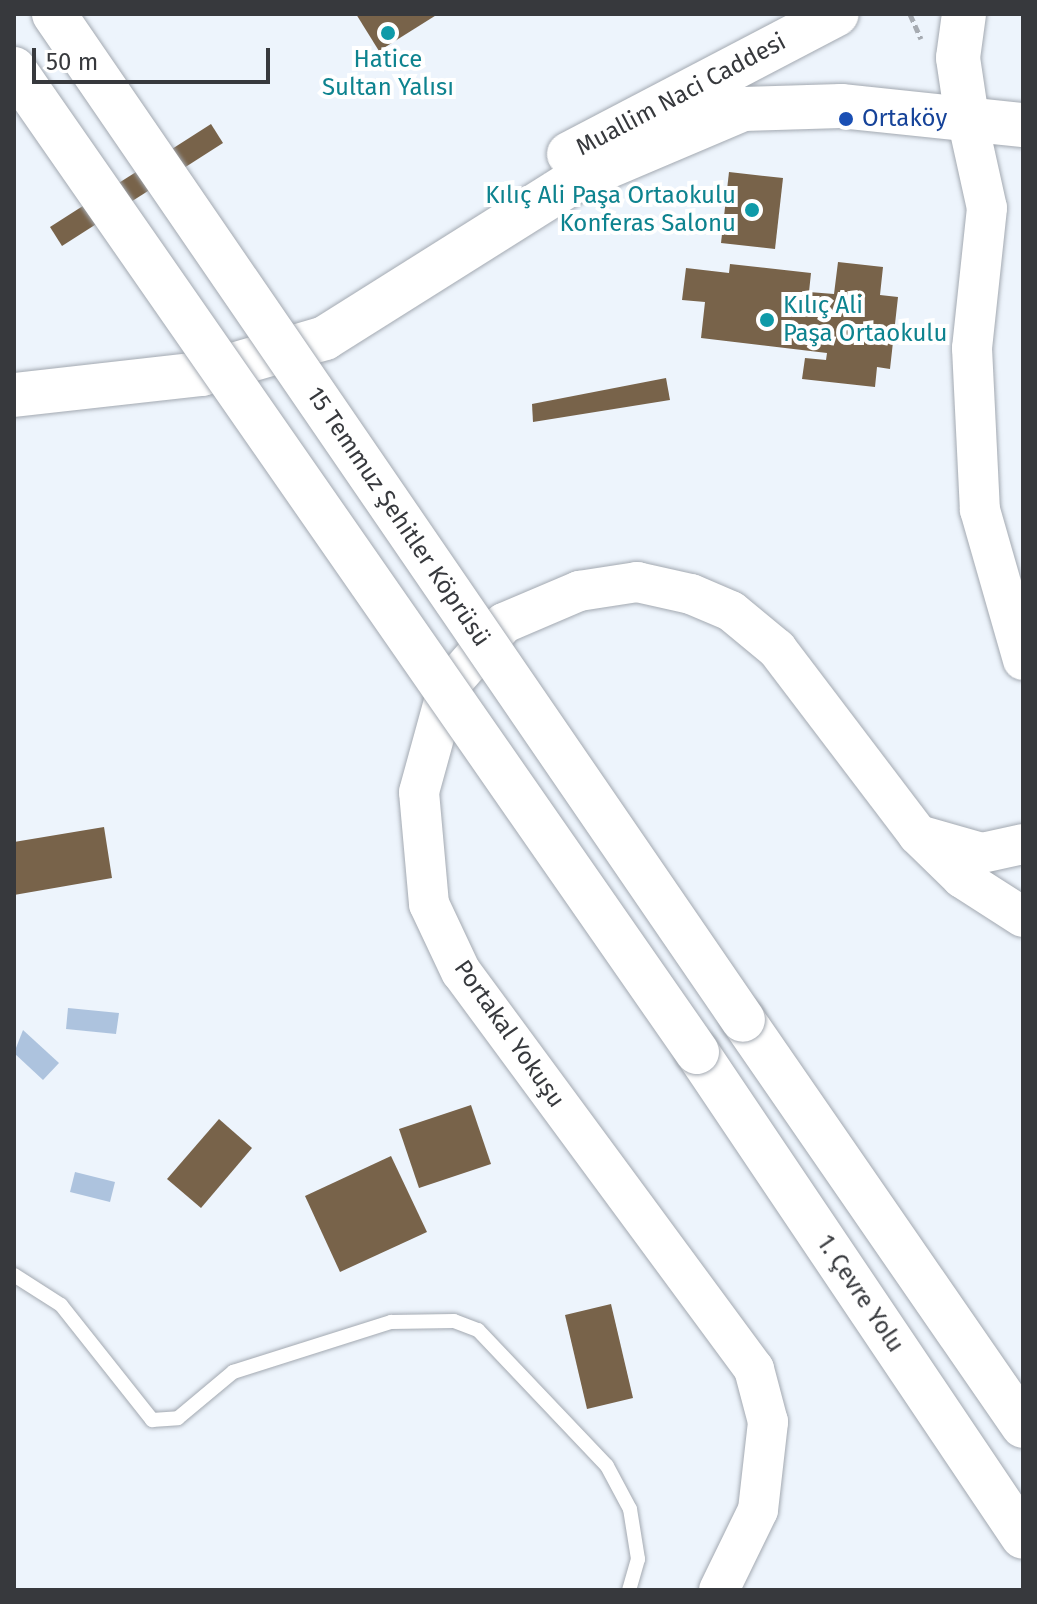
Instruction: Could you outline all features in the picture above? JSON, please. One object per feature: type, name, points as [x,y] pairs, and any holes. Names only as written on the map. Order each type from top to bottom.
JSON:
[{"type":"main road","name":"15 Temmuz Şehitler Köprüsü","points":[[54,14],[1023,1426]]},
{"type":"main road","name":"Muallim Naci Caddesi","points":[[503,225],[567,155],[837,14]]},
{"type":"main road","points":[[964,14],[958,58],[967,118],[987,208],[972,348],[980,510],[1023,660]]},
{"type":"main road","name":"1. Çevre Yolu","points":[[14,69],[697,1052],[1023,1537]]},
{"type":"main road","name":"Muallim Naci Caddesi","points":[[14,395],[202,374],[325,338],[576,180],[743,109],[841,106],[1023,125]]},
{"type":"main road","name":"Portakal Yokuşu","points":[[719,1590],[758,1510],[768,1422],[754,1369],[461,972],[429,904],[418,842],[427,744],[448,687],[504,623],[579,591],[637,582],[731,611],[777,649],[918,835],[962,878],[1023,917]]},
{"type":"main road","points":[[918,835],[982,853],[1023,844]]},
{"type":"lane","points":[[14,1275],[61,1305],[152,1420],[178,1418],[233,1372],[391,1322],[454,1321],[478,1330],[607,1466],[630,1509],[638,1559],[629,1590]]},
{"type":"water","points":[[68,1008],[119,1013],[116,1034],[66,1029]]},
{"type":"water","points":[[23,1030],[59,1063],[43,1080],[14,1053]]},
{"type":"water","points":[[75,1172],[115,1182],[110,1202],[70,1192]]},
{"type":"pier","points":[[14,14],[114,14],[127,33],[14,82]]},
{"type":"building","name":"Hatice Sultan Yalısı","points":[[356,14],[438,14],[379,51]]},
{"type":"building","points":[[211,124],[223,143],[62,246],[50,227]]},
{"type":"building","name":"Kılıç Ali Paşa Ortaokulu Konferas Salonu","points":[[729,172],[783,178],[775,249],[721,243]]},
{"type":"building","points":[[838,262],[883,267],[880,295],[898,297],[890,369],[877,367],[875,387],[802,379],[805,358],[826,360],[827,353],[701,338],[705,302],[682,300],[686,268],[729,273],[730,264],[811,273],[809,292],[834,294]]},
{"type":"building","points":[[666,378],[670,400],[533,422],[532,404]]},
{"type":"building","points":[[104,827],[112,878],[14,895],[14,842]]},
{"type":"building","points":[[471,1105],[491,1164],[419,1188],[399,1129]]},
{"type":"building","points":[[219,1119],[252,1148],[201,1208],[167,1179]]},
{"type":"building","points":[[391,1156],[427,1232],[340,1272],[305,1196]]},
{"type":"building","points":[[611,1304],[633,1398],[587,1409],[565,1315]]},
{"type":"place","name":"Hatice Sultan Yalısı","points":[[388,33]]},
{"type":"place","name":"Ortaköy","points":[[846,119]]},
{"type":"place","name":"Kılıç Ali Paşa Ortaokulu Konferas Salonu","points":[[752,210]]},
{"type":"place","name":"Kılıç Ali Paşa Ortaokulu","points":[[767,320]]}]
